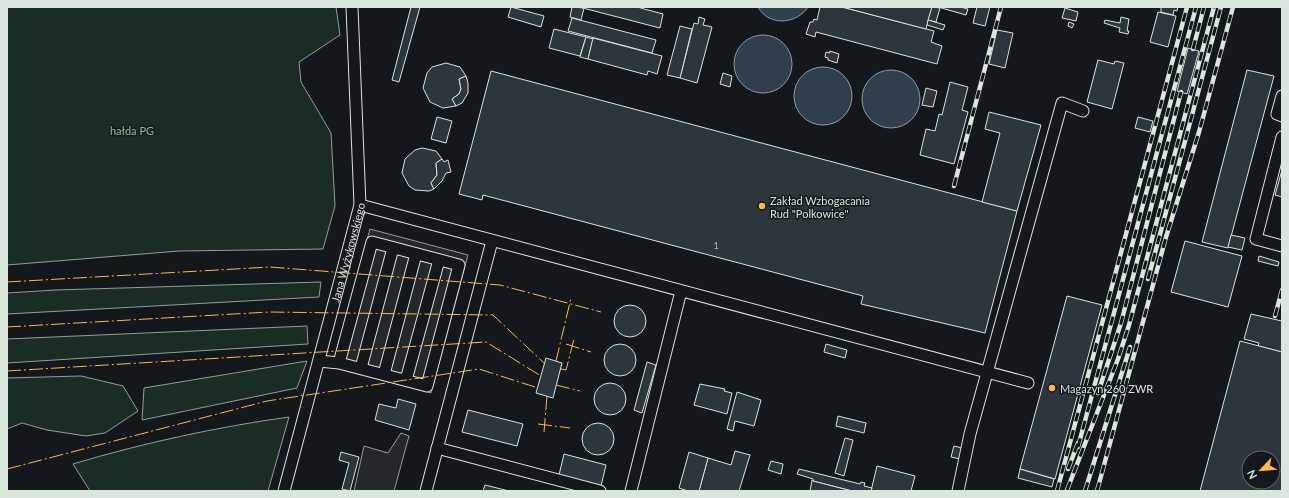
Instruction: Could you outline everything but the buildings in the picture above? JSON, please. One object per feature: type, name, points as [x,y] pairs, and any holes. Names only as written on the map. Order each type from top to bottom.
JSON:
[{"type":"street","name":"Jana Wyżykowskiego","points":[[284,491],[360,205],[352,7]]},
{"type":"street","points":[[1282,96],[1277,114],[1282,116]]},
{"type":"street","points":[[958,491],[970,434],[1062,103],[1082,110]]},
{"type":"street","points":[[1282,138],[1256,239],[1282,246]]},
{"type":"street","points":[[360,205],[1028,383]]},
{"type":"street","points":[[426,491],[492,240]]},
{"type":"street","points":[[318,361],[339,362],[427,386],[459,265],[372,242],[339,362]]},
{"type":"street","points":[[361,368],[393,248]]},
{"type":"street","points":[[384,374],[416,254]]},
{"type":"street","points":[[406,380],[439,260]]},
{"type":"street","points":[[631,491],[681,291]]},
{"type":"street","points":[[437,448],[600,491]]},
{"type":"green space","name":"hałda PG","points":[[7,7],[336,7],[340,35],[299,62],[301,82],[331,133],[335,206],[323,249],[179,251],[7,265]]},
{"type":"green space","points":[[321,282],[319,297],[7,314],[7,293],[55,290]]},
{"type":"green space","points":[[307,326],[308,344],[7,363],[7,339]]},
{"type":"green space","points":[[307,361],[297,388],[142,420],[144,388]]},
{"type":"green space","points":[[81,376],[123,386],[138,411],[105,433],[86,436],[47,430],[22,423],[7,429],[7,378]]},
{"type":"green space","points":[[289,417],[268,491],[90,491],[73,464],[180,436]]},
{"type":"shaded area","points":[[370,229],[468,255],[431,393],[334,367]]},
{"type":"shaded area","points":[[401,433],[409,436],[394,491],[354,491],[364,446],[388,453]]},
{"type":"water","points":[[758,7],[808,7],[797,17],[783,21],[769,18]]},
{"type":"water","points":[[757,35],[769,35],[784,43],[792,58],[792,70],[784,85],[769,93],[757,93],[742,85],[734,70],[734,58],[742,43]]},
{"type":"water","points":[[817,67],[829,67],[844,75],[852,90],[852,102],[844,117],[829,125],[817,125],[802,117],[794,102],[794,90],[802,75]]},
{"type":"water","points":[[885,70],[897,70],[912,78],[920,93],[920,105],[912,120],[897,128],[885,128],[870,120],[862,105],[862,93],[870,78]]},
{"type":"railway","points":[[954,186],[1001,7]]},
{"type":"railway","points":[[1057,491],[1187,7]]},
{"type":"railway","points":[[1078,447],[1196,7]]},
{"type":"railway","points":[[1193,49],[1204,7]]},
{"type":"railway","points":[[1067,490],[1118,359],[1129,325],[1214,7]]},
{"type":"railway","points":[[1148,279],[1221,7]]},
{"type":"railway","points":[[1097,491],[1166,237],[1199,132],[1233,7]]},
{"type":"railway","points":[[1098,393],[1121,323],[1181,92]]},
{"type":"railway","points":[[1275,316],[1282,290]]},
{"type":"railway","points":[[1085,491],[1130,347]]},
{"type":"railway","points":[[1068,469],[1078,443]]},
{"type":"power","points":[[7,282],[270,267],[500,285],[601,312]]},
{"type":"power","points":[[556,361],[571,298]]},
{"type":"power","points":[[7,327],[269,312],[493,315],[544,363]]},
{"type":"power","points":[[561,369],[566,370],[574,339]]},
{"type":"power","points":[[7,371],[486,342],[541,376]]},
{"type":"power","points":[[566,344],[591,352]]},
{"type":"power","points":[[7,469],[267,401],[479,369],[538,388]]},
{"type":"power","points":[[556,385],[580,391]]},
{"type":"power","points":[[544,432],[547,396]]},
{"type":"power","points":[[538,424],[570,428]]},
{"type":"place","name":"Zakład Wzbogacania Rud \"Polkowice\"","points":[[762,206]]},
{"type":"place","name":"Magazyn 260 ZWR","points":[[1052,388]]}]
